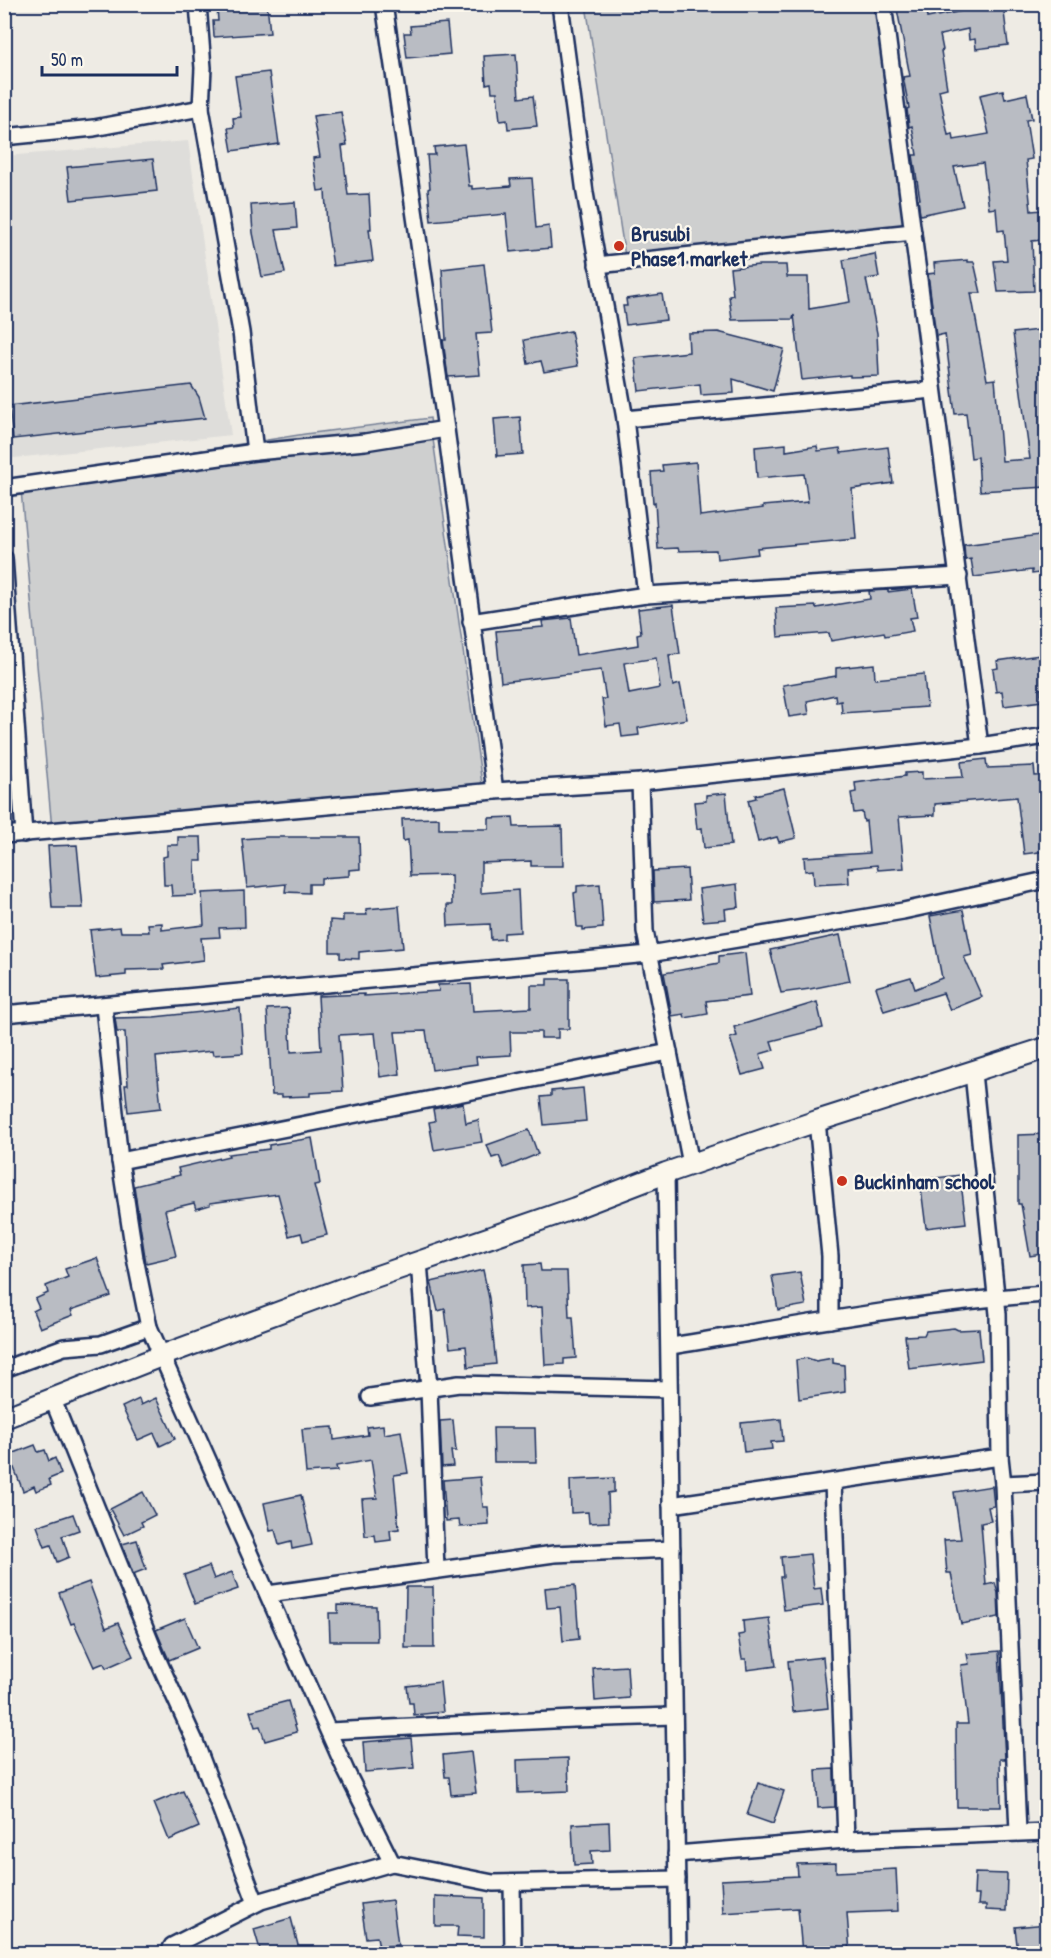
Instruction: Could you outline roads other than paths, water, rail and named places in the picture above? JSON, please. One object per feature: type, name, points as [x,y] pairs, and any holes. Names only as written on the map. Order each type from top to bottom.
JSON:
[{"type":"street","points":[[198,4],[203,68],[201,108],[241,332],[255,452]]},
{"type":"street","points":[[384,4],[446,429],[495,791]]},
{"type":"street","points":[[560,4],[597,265],[625,419],[646,594]]},
{"type":"street","points":[[884,4],[980,746]]},
{"type":"street","points":[[4,137],[94,128],[201,108]]},
{"type":"street","points":[[597,265],[913,232]]},
{"type":"street","points":[[625,419],[933,390]]},
{"type":"street","points":[[4,488],[255,452],[364,442],[446,429]]},
{"type":"street","points":[[4,558],[8,659],[24,834]]},
{"type":"street","points":[[471,622],[646,594],[959,576]]},
{"type":"street","points":[[4,835],[495,791],[640,782],[980,746],[1047,736]]},
{"type":"street","points":[[640,782],[645,931],[691,1164]]},
{"type":"street","points":[[4,1014],[649,954],[903,911],[1047,880]]},
{"type":"street","points":[[104,1006],[120,1161],[135,1258],[149,1326],[328,1731],[392,1863]]},
{"type":"street","points":[[4,1418],[161,1356],[691,1164],[817,1121],[1047,1048]]},
{"type":"street","points":[[120,1161],[669,1052]]},
{"type":"street","points":[[973,1073],[996,1297],[1000,1457],[1018,1832]]},
{"type":"street","points":[[817,1121],[830,1256],[830,1320]]},
{"type":"street","points":[[666,1173],[678,1953]]},
{"type":"street","points":[[419,1262],[429,1389],[436,1570]]},
{"type":"street","points":[[670,1346],[830,1320],[996,1297],[1047,1294]]},
{"type":"street","points":[[4,1369],[64,1347],[100,1344],[149,1326]]},
{"type":"street","points":[[370,1397],[459,1384],[669,1389]]},
{"type":"street","points":[[53,1400],[158,1658],[194,1739],[256,1903]]},
{"type":"street","points":[[671,1505],[1000,1457]]},
{"type":"street","points":[[833,1482],[846,1840]]},
{"type":"street","points":[[1003,1484],[1047,1482]]},
{"type":"street","points":[[268,1594],[554,1554],[672,1549]]},
{"type":"street","points":[[328,1731],[674,1716]]},
{"type":"street","points":[[676,1854],[846,1840],[1047,1832]]},
{"type":"street","points":[[169,1953],[172,1946],[256,1903],[392,1863],[493,1883],[676,1879]]},
{"type":"street","points":[[512,1883],[513,1953]]},
{"type":"place","name":"Brusubi Phase1 market","points":[[619,246]]},
{"type":"place","name":"Buckinham school","points":[[842,1181]]}]
